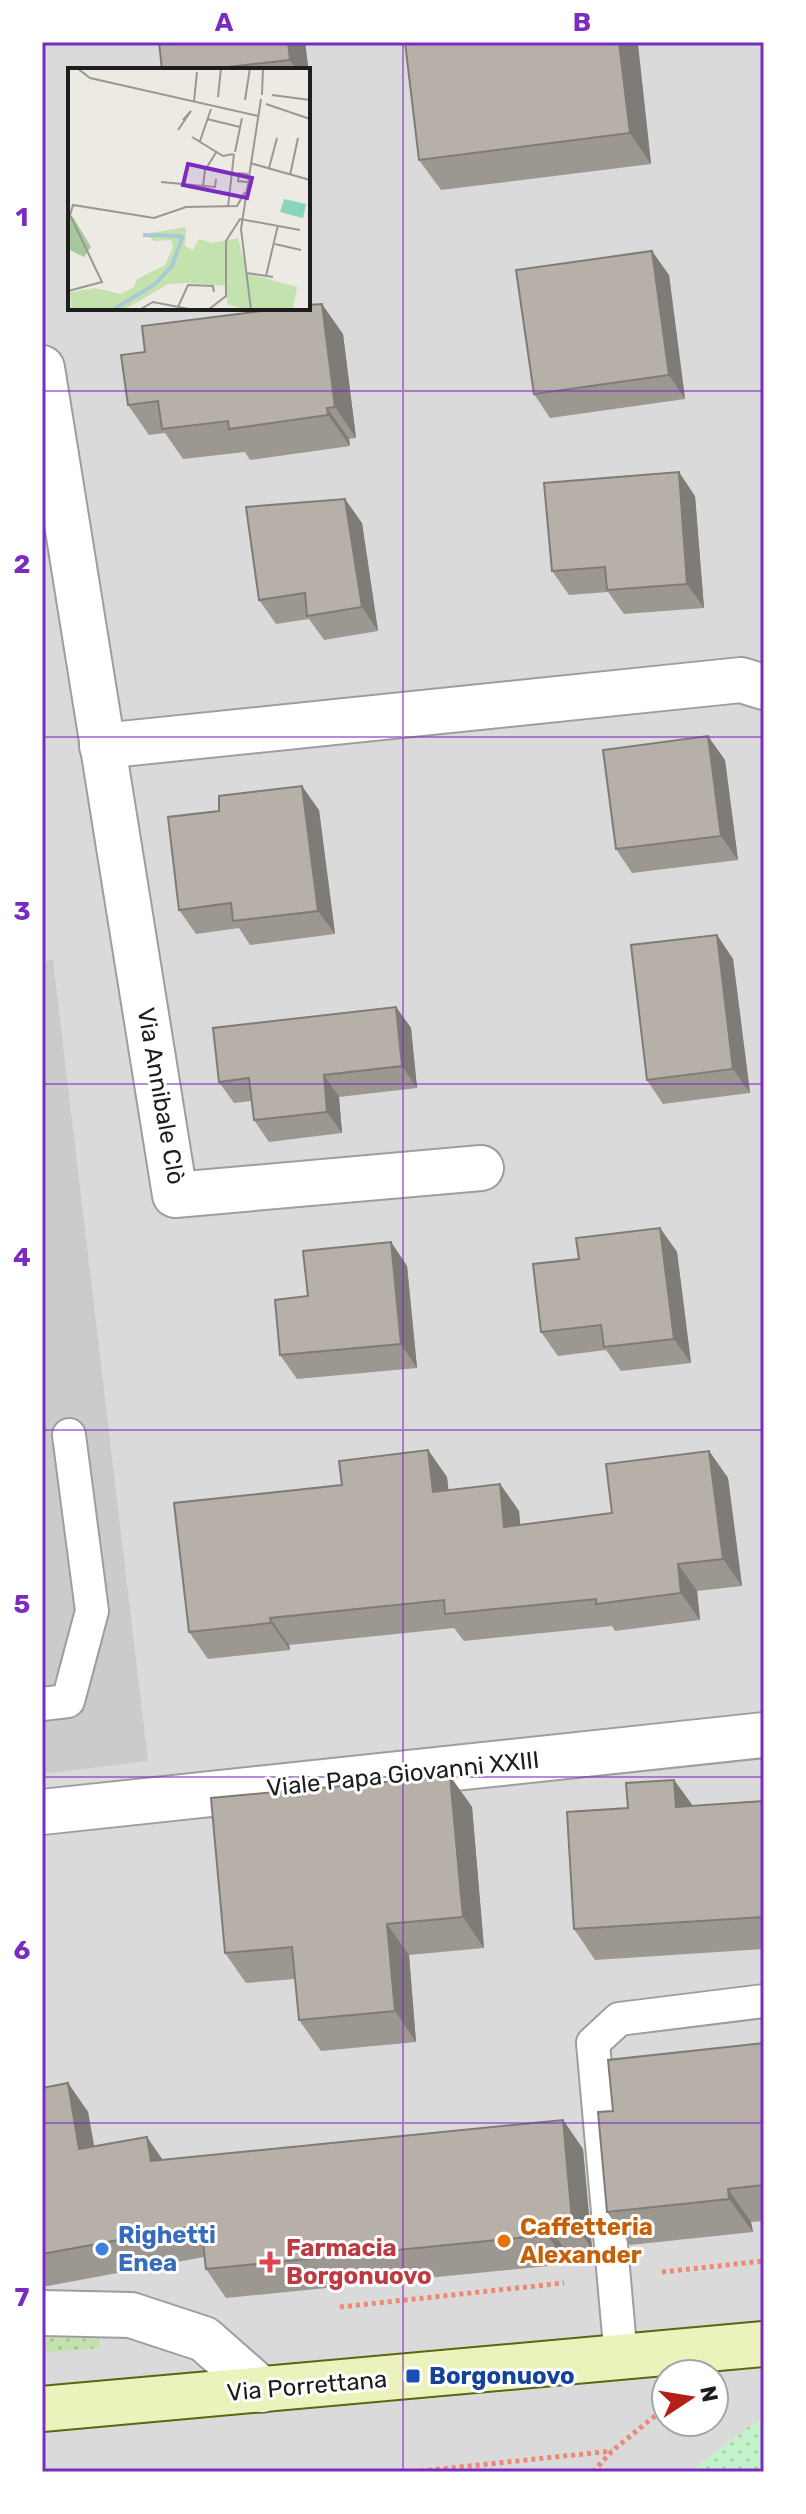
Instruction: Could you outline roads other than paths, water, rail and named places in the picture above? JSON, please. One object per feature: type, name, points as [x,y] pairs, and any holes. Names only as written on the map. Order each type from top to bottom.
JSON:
[{"type":"main road","name":"Via Porrettana","points":[[42,2409],[764,2344]]},
{"type":"street","name":"Via Annibale Clò","points":[[42,377],[175,1195],[481,1168]]},
{"type":"street","points":[[102,746],[741,680],[764,687]]},
{"type":"street","name":"Viale Papa Giovanni XXIII","points":[[42,1812],[764,1735]]},
{"type":"street","points":[[42,2313],[131,2315],[204,2339],[262,2390]]},
{"type":"lane","points":[[42,1704],[68,1701],[92,1611],[69,1435]]},
{"type":"lane","points":[[621,2358],[593,2043],[619,2019],[764,2001]]},
{"type":"place","name":"Caffetteria Alexander","points":[[504,2241]]},
{"type":"place","name":"Righetti Enea","points":[[102,2249]]},
{"type":"place","name":"Farmacia Borgonuovo","points":[[270,2262]]},
{"type":"place","name":"Borgonuovo","points":[[413,2376]]}]
